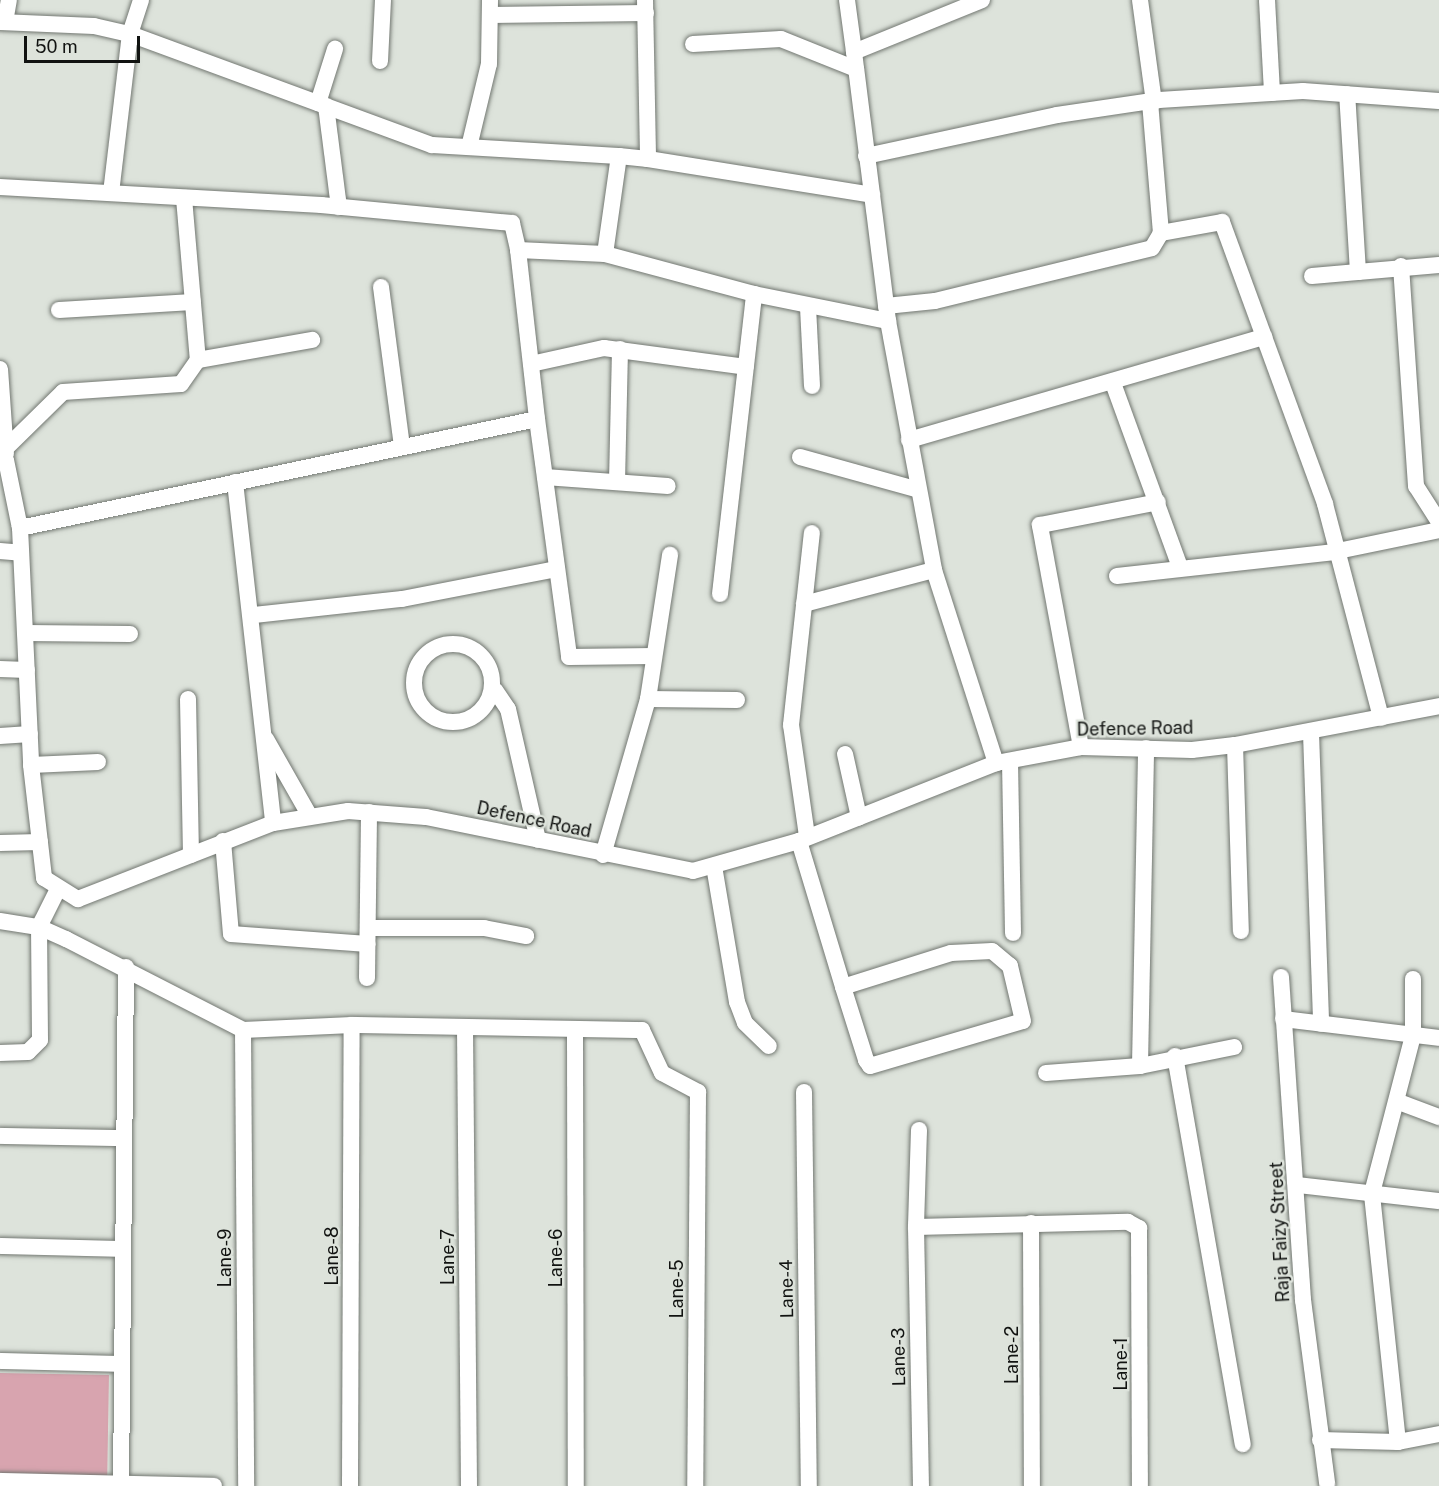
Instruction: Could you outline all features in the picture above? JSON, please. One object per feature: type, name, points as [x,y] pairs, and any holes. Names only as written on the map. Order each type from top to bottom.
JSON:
[{"type":"street","points":[[9,0],[3,22],[94,26],[130,34],[432,145],[648,159],[872,195]]},
{"type":"street","points":[[111,193],[130,34],[141,0]]},
{"type":"street","points":[[380,61],[384,0]]},
{"type":"street","points":[[847,0],[887,313],[934,570],[1003,762],[1012,933]]},
{"type":"street","points":[[854,52],[982,0]]},
{"type":"street","points":[[1140,0],[1152,102],[1161,233]]},
{"type":"street","points":[[1267,0],[1272,93]]},
{"type":"street","points":[[469,147],[489,64],[490,7],[646,6],[648,159]]},
{"type":"street","points":[[693,44],[781,39],[856,69]]},
{"type":"street","points":[[336,49],[322,105],[339,207]]},
{"type":"street","points":[[866,156],[1057,115],[1152,102],[1272,93],[1347,94],[1439,101]]},
{"type":"street","points":[[1347,94],[1358,272]]},
{"type":"street","points":[[605,254],[619,156]]},
{"type":"street","points":[[0,187],[339,207],[512,223],[518,250],[537,419],[569,657],[654,656]]},
{"type":"street","points":[[4,455],[63,392],[182,384],[198,360],[184,198]]},
{"type":"street","points":[[518,250],[605,254],[808,307],[887,313],[1146,251],[1161,233],[1222,222],[1325,504],[1334,552],[1381,718]]},
{"type":"street","points":[[1312,276],[1401,266],[1439,265]]},
{"type":"street","points":[[1401,266],[1416,486],[1439,522]]},
{"type":"street","points":[[381,287],[402,447]]},
{"type":"street","points":[[720,594],[754,294]]},
{"type":"street","points":[[59,310],[193,302]]},
{"type":"street","points":[[808,307],[812,386]]},
{"type":"street","points":[[909,440],[1113,383],[1264,337]]},
{"type":"street","points":[[198,360],[312,340]]},
{"type":"street","points":[[531,364],[604,348],[746,367]]},
{"type":"street","points":[[616,482],[620,350]]},
{"type":"street","points":[[0,369],[4,455],[20,528],[31,765],[44,878],[57,891],[39,927],[40,1040],[28,1052],[0,1053]]},
{"type":"street","points":[[1113,383],[1180,567]]},
{"type":"street","points":[[20,528],[537,419]]},
{"type":"street","points":[[800,457],[919,490]]},
{"type":"street","points":[[545,477],[668,486]]},
{"type":"street","points":[[236,482],[254,615],[273,823]]},
{"type":"street","points":[[1081,747],[1040,525],[1158,502]]},
{"type":"street","points":[[1117,576],[1180,567],[1334,552],[1439,530]]},
{"type":"street","points":[[812,533],[791,725],[803,838],[843,987],[870,1066],[1023,1021],[1010,966],[992,951],[951,953],[843,987]]},
{"type":"street","points":[[0,551],[21,553]]},
{"type":"street","points":[[603,855],[648,699],[670,555]]},
{"type":"street","points":[[254,615],[402,599],[557,569]]},
{"type":"street","points":[[804,604],[934,570]]},
{"type":"street","points":[[25,633],[130,634]]},
{"type":"street","points":[[495,690],[480,713],[448,722],[423,712],[410,681],[423,652],[453,645],[489,659],[495,690],[508,709],[538,840]]},
{"type":"street","points":[[0,669],[27,670]]},
{"type":"street","points":[[188,699],[191,855]]},
{"type":"street","points":[[648,699],[737,700]]},
{"type":"street","name":"Defence Road","points":[[57,891],[78,899],[223,841],[308,813],[369,812],[426,817],[603,855],[693,871],[803,838],[1003,762],[1081,747],[1146,748],[1235,744],[1311,733],[1439,706]]},
{"type":"street","points":[[263,733],[308,813]]},
{"type":"street","points":[[1311,733],[1321,1024]]},
{"type":"street","points":[[0,736],[30,734]]},
{"type":"street","points":[[1235,744],[1241,931]]},
{"type":"street","points":[[1140,1066],[1146,748]]},
{"type":"street","points":[[845,754],[859,818]]},
{"type":"street","points":[[31,765],[98,762]]},
{"type":"street","points":[[367,978],[369,812]]},
{"type":"street","points":[[223,841],[231,934],[368,936],[484,928],[526,936]]},
{"type":"street","points":[[0,843],[40,842]]},
{"type":"street","points":[[714,866],[737,1002],[745,1023],[769,1046]]},
{"type":"street","points":[[0,921],[39,927],[126,967],[243,1030],[352,1025],[574,1031]]},
{"type":"street","points":[[121,1486],[120,1138],[126,967]]},
{"type":"street","name":"Raja Faizy Street","points":[[1281,976],[1298,1185],[1303,1300],[1327,1483]]},
{"type":"street","points":[[1398,1442],[1372,1193],[1399,1102],[1413,1036],[1413,979]]},
{"type":"street","points":[[1283,1020],[1439,1038]]},
{"type":"street","name":"Lane-8","points":[[351,1486],[352,1025]]},
{"type":"street","name":"Lane-7","points":[[465,1028],[469,1486]]},
{"type":"street","name":"Lane-9","points":[[243,1030],[246,1486]]},
{"type":"street","name":"Lane-5","points":[[574,1031],[642,1030],[662,1073],[698,1092],[694,1486]]},
{"type":"street","name":"Lane-6","points":[[574,1031],[576,1486]]},
{"type":"street","points":[[1046,1073],[1140,1066],[1175,1056],[1234,1047]]},
{"type":"street","points":[[1175,1056],[1243,1444]]},
{"type":"street","name":"Lane-4","points":[[804,1092],[809,1486]]},
{"type":"street","points":[[1399,1102],[1439,1117]]},
{"type":"street","name":"Lane-3","points":[[919,1130],[916,1227],[921,1486]]},
{"type":"street","points":[[0,1136],[120,1138]]},
{"type":"street","points":[[1298,1185],[1439,1201]]},
{"type":"street","name":"Lane-1","points":[[1031,1223],[1128,1222],[1139,1228],[1141,1242],[1140,1486]]},
{"type":"street","points":[[916,1227],[1031,1223]]},
{"type":"street","name":"Lane-2","points":[[1031,1223],[1032,1486]]},
{"type":"street","points":[[0,1246],[120,1249]]},
{"type":"street","points":[[0,1361],[120,1364]]},
{"type":"street","points":[[1320,1440],[1398,1442],[1439,1434]]},
{"type":"street","points":[[0,1480],[121,1486],[214,1486]]},
{"type":"shaded area","points":[[0,1373],[109,1375],[107,1476],[0,1474]]}]
